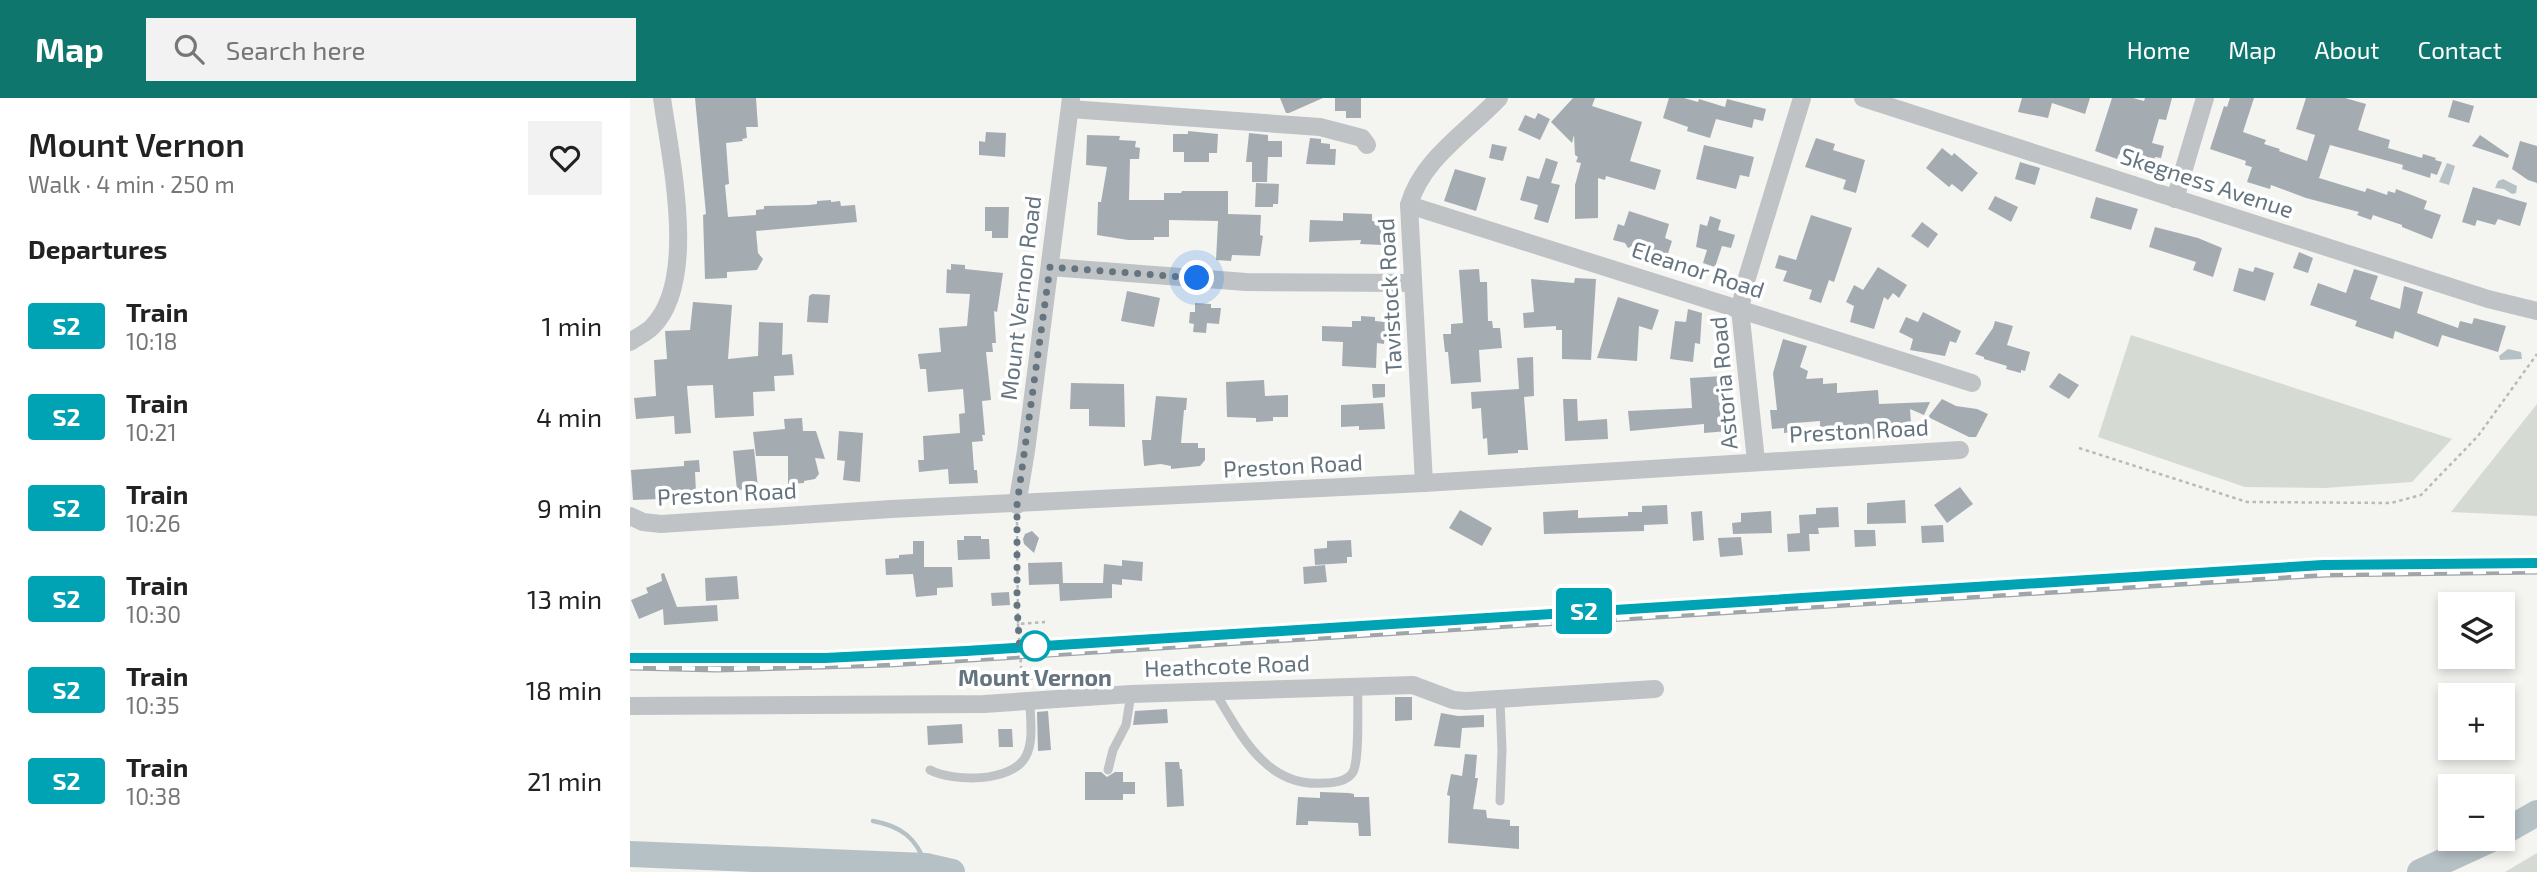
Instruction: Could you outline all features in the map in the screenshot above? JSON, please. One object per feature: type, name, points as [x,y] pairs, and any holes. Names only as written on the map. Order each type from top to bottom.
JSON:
[{"type":"street","points":[[630,342],[652,327],[664,311],[676,272],[676,203],[662,98]]},
{"type":"street","name":"Tavistock Road","points":[[1424,483],[1409,205],[1414,189],[1432,162],[1499,98]]},
{"type":"street","name":"Astoria Road","points":[[1756,461],[1740,309],[1746,281],[1802,98]]},
{"type":"street","name":"Skegness Avenue","points":[[1863,98],[2488,299],[2537,311]]},
{"type":"street","points":[[2175,199],[2205,98]]},
{"type":"street","points":[[1071,103],[1320,127],[1362,138],[1367,145]]},
{"type":"street","name":"Mount Vernon Road","points":[[1017,505],[1071,103]]},
{"type":"street","name":"Eleanor Road","points":[[1409,205],[1972,383]]},
{"type":"street","points":[[1050,267],[1246,282],[1413,283]]},
{"type":"street","name":"Preston Road","points":[[630,516],[643,522],[661,524],[891,509],[1017,505],[1424,483],[1960,450]]},
{"type":"street","name":"Heathcote Road","points":[[630,706],[838,703],[946,705],[1131,694],[1413,685],[1453,700],[1500,700],[1655,689]]},
{"type":"lane","points":[[1214,691],[1234,723],[1267,766],[1297,783],[1320,784],[1337,782],[1352,774],[1357,750],[1358,686]]},
{"type":"lane","points":[[1108,770],[1126,725],[1131,694]]},
{"type":"lane","points":[[1500,700],[1500,801]]},
{"type":"lane","points":[[930,770],[942,776],[974,778],[992,776],[1018,765],[1028,750],[1030,701]]},
{"type":"path","points":[[2079,448],[2247,502],[2391,503],[2421,495],[2478,436],[2537,354]]},
{"type":"path","points":[[1017,505],[1018,624],[1022,679]]},
{"type":"path","points":[[1018,624],[1045,622]]},
{"type":"shaded area","points":[[2447,163],[2455,166],[2449,185],[2439,182]]},
{"type":"shaded area","points":[[2503,179],[2517,186],[2516,193],[2495,188],[2498,181]]},
{"type":"shaded area","points":[[2131,335],[2452,439],[2412,482],[2324,488],[2245,487],[2098,437]]},
{"type":"shaded area","points":[[2508,349],[2521,352],[2522,359],[2500,360],[2499,356]]},
{"type":"shaded area","points":[[2537,404],[2537,516],[2451,512]]},
{"type":"shaded area","points":[[2537,853],[2537,872],[2505,872]]},
{"type":"building","points":[[695,98],[756,98],[758,127],[746,127],[747,138],[742,139],[743,141],[726,143],[729,184],[725,185],[728,217],[756,215],[756,210],[764,209],[764,206],[809,205],[817,204],[817,201],[831,200],[840,201],[841,206],[855,205],[857,222],[756,231],[758,253],[763,259],[757,270],[727,272],[727,278],[705,279],[703,215],[706,214]]},
{"type":"building","points":[[1280,98],[1323,98],[1286,113]]},
{"type":"building","points":[[1335,98],[1361,98],[1361,118],[1346,118],[1346,111],[1335,111]]},
{"type":"building","points":[[1573,98],[1595,98],[1592,106],[1642,122],[1630,161],[1661,170],[1655,190],[1606,176],[1605,180],[1598,178],[1598,218],[1575,219],[1575,185],[1581,163],[1576,162],[1578,157],[1575,155],[1574,135],[1572,143],[1551,122]]},
{"type":"building","points":[[1669,98],[1698,102],[1699,99],[1725,107],[1727,99],[1766,109],[1763,121],[1754,119],[1752,128],[1716,119],[1710,138],[1687,131],[1688,127],[1663,118]]},
{"type":"building","points":[[2022,98],[2090,98],[2085,114],[2052,103],[2048,118],[2018,112]]},
{"type":"building","points":[[2112,98],[2144,101],[2145,98],[2172,98],[2166,120],[2159,119],[2152,143],[2164,146],[2161,158],[2155,157],[2151,168],[2139,165],[2141,160],[2119,154],[2117,159],[2095,151]]},
{"type":"building","points":[[2230,98],[2254,98],[2243,132],[2266,140],[2264,144],[2280,149],[2279,151],[2307,161],[2315,135],[2296,129],[2306,98],[2345,98],[2366,104],[2358,130],[2390,140],[2388,148],[2422,158],[2423,154],[2436,158],[2435,160],[2442,162],[2437,175],[2431,173],[2430,178],[2402,169],[2403,165],[2330,145],[2319,178],[2365,192],[2367,188],[2387,195],[2388,191],[2395,193],[2396,189],[2427,201],[2424,209],[2441,215],[2432,239],[2373,215],[2371,220],[2357,215],[2359,212],[2306,198],[2271,185],[2270,189],[2247,182],[2252,167],[2245,165],[2246,161],[2210,149],[2224,106],[2227,107]]},
{"type":"building","points":[[2453,100],[2474,106],[2469,123],[2448,117]]},
{"type":"building","points":[[1538,113],[1550,119],[1540,140],[1518,130],[1525,115],[1535,119]]},
{"type":"building","points":[[1188,131],[1218,134],[1217,153],[1209,153],[1209,162],[1184,162],[1184,152],[1173,152],[1173,134],[1188,134]]},
{"type":"building","points":[[986,132],[1006,133],[1005,157],[979,155],[979,141],[985,142]]},
{"type":"building","points":[[1249,133],[1268,135],[1268,141],[1282,141],[1282,157],[1268,157],[1267,182],[1252,182],[1252,162],[1246,162]]},
{"type":"building","points":[[1087,135],[1120,136],[1119,140],[1136,141],[1135,147],[1140,148],[1139,159],[1130,159],[1129,200],[1164,200],[1164,193],[1182,191],[1228,191],[1228,214],[1261,215],[1260,235],[1263,236],[1260,256],[1232,255],[1231,261],[1216,260],[1218,221],[1169,220],[1169,237],[1154,237],[1154,240],[1128,240],[1097,235],[1098,202],[1101,202],[1107,167],[1086,165]]},
{"type":"building","points":[[2480,135],[2509,155],[2508,158],[2472,146]]},
{"type":"building","points":[[1310,138],[1321,139],[1321,143],[1330,144],[1330,149],[1336,149],[1335,165],[1306,164]]},
{"type":"building","points":[[1816,138],[1835,144],[1833,150],[1865,160],[1856,193],[1843,189],[1846,180],[1805,167]]},
{"type":"building","points":[[2520,141],[2537,146],[2537,183],[2512,169]]},
{"type":"building","points":[[1492,144],[1507,147],[1503,161],[1489,158]]},
{"type":"building","points":[[1704,145],[1754,157],[1749,177],[1740,175],[1736,189],[1696,179]]},
{"type":"building","points":[[1942,148],[1952,156],[1954,153],[1978,173],[1962,192],[1952,184],[1949,187],[1926,168]]},
{"type":"building","points":[[1546,158],[1558,162],[1551,183],[1560,185],[1548,223],[1534,219],[1538,205],[1520,200],[1527,176],[1539,179]]},
{"type":"building","points":[[2020,162],[2040,168],[2035,185],[2015,179]]},
{"type":"building","points":[[1455,169],[1486,178],[1476,211],[1444,201]]},
{"type":"building","points":[[1256,183],[1279,184],[1278,204],[1273,204],[1273,207],[1255,207]]},
{"type":"building","points":[[2473,187],[2527,203],[2520,226],[2498,219],[2495,225],[2477,220],[2475,226],[2462,222]]},
{"type":"building","points":[[1995,196],[2018,207],[2011,222],[1988,209]]},
{"type":"building","points":[[2096,197],[2138,209],[2131,230],[2090,218]]},
{"type":"building","points":[[985,207],[1009,207],[1008,238],[992,238],[992,231],[985,231]]},
{"type":"building","points":[[1629,211],[1669,224],[1665,238],[1672,241],[1665,263],[1649,258],[1652,249],[1636,244],[1628,248],[1625,243],[1613,240],[1618,224],[1624,226]]},
{"type":"building","points":[[1343,213],[1372,214],[1372,221],[1380,222],[1383,245],[1360,244],[1361,240],[1309,242],[1310,220],[1343,221]]},
{"type":"building","points":[[1811,215],[1852,228],[1834,282],[1829,280],[1821,303],[1809,299],[1812,290],[1783,281],[1787,271],[1775,268],[1779,255],[1796,260]]},
{"type":"building","points":[[1710,216],[1721,220],[1718,230],[1735,235],[1731,248],[1722,246],[1715,267],[1703,263],[1707,250],[1696,247],[1700,224],[1707,226]]},
{"type":"building","points":[[1922,222],[1938,234],[1928,248],[1911,236]]},
{"type":"building","points":[[2155,227],[2198,238],[2222,248],[2213,277],[2193,270],[2196,262],[2149,247]]},
{"type":"building","points":[[2299,252],[2313,258],[2308,273],[2293,268]]},
{"type":"building","points":[[951,264],[965,265],[965,269],[1003,273],[997,312],[994,311],[996,343],[992,343],[993,352],[986,352],[991,400],[982,401],[985,435],[982,435],[983,441],[972,442],[978,483],[949,484],[948,469],[919,472],[918,460],[924,460],[923,436],[960,433],[959,414],[965,413],[963,389],[928,392],[926,369],[920,369],[918,354],[941,352],[939,328],[967,326],[970,294],[946,293],[947,269],[951,270]]},
{"type":"building","points":[[1878,267],[1907,285],[1899,298],[1893,293],[1888,300],[1884,297],[1874,329],[1850,322],[1854,306],[1846,302],[1854,285],[1863,290]]},
{"type":"building","points":[[2255,267],[2274,273],[2265,301],[2233,291],[2239,268],[2253,272]]},
{"type":"building","points":[[1479,269],[1480,282],[1487,282],[1488,321],[1492,321],[1493,328],[1500,328],[1502,348],[1479,350],[1481,382],[1451,384],[1443,334],[1451,334],[1451,324],[1463,323],[1459,270]]},
{"type":"building","points":[[2354,269],[2378,276],[2370,299],[2400,309],[2404,286],[2423,292],[2417,313],[2458,328],[2460,321],[2472,324],[2474,318],[2506,326],[2498,352],[2442,335],[2438,347],[2395,331],[2393,339],[2355,326],[2357,321],[2310,305],[2318,283],[2346,293]]},
{"type":"building","points":[[1575,278],[1596,279],[1591,360],[1562,359],[1562,330],[1556,330],[1556,326],[1524,328],[1523,313],[1534,312],[1531,279],[1574,283]]},
{"type":"building","points":[[1127,291],[1160,298],[1154,327],[1121,321]]},
{"type":"building","points":[[830,295],[828,323],[807,322],[809,296]]},
{"type":"building","points":[[1618,297],[1659,310],[1652,330],[1639,326],[1637,361],[1597,358]]},
{"type":"building","points":[[693,302],[732,305],[728,359],[758,356],[759,322],[783,323],[782,355],[792,354],[794,375],[774,376],[775,391],[753,392],[754,416],[715,418],[713,385],[687,386],[691,433],[675,434],[674,416],[636,419],[634,398],[656,396],[654,360],[667,359],[665,331],[690,330]]},
{"type":"building","points":[[1195,303],[1221,308],[1219,324],[1207,323],[1206,333],[1193,332],[1194,324],[1189,323],[1190,312],[1195,312]]},
{"type":"building","points":[[1688,309],[1702,313],[1700,344],[1695,343],[1693,362],[1670,359],[1675,321],[1686,322]]},
{"type":"building","points":[[1923,312],[1961,331],[1956,343],[1950,341],[1945,356],[1910,350],[1913,339],[1899,332],[1906,317],[1918,322]]},
{"type":"building","points":[[1361,316],[1375,317],[1375,321],[1385,322],[1384,344],[1377,343],[1376,368],[1342,366],[1343,342],[1322,341],[1322,326],[1352,327],[1352,321],[1361,321]]},
{"type":"building","points":[[1995,321],[2013,326],[2007,345],[2030,352],[2025,371],[2021,370],[2021,373],[2006,369],[2007,366],[1975,354]]},
{"type":"building","points":[[1783,339],[1807,346],[1800,367],[1808,371],[1806,379],[1823,378],[1823,384],[1837,383],[1837,393],[1878,390],[1879,404],[1930,402],[1924,415],[1910,409],[1911,423],[1884,425],[1885,438],[1850,440],[1848,425],[1820,427],[1820,421],[1795,423],[1795,432],[1784,433],[1784,428],[1772,429],[1770,410],[1777,410],[1773,373]]},
{"type":"building","points":[[1533,357],[1534,396],[1524,397],[1528,450],[1488,455],[1487,438],[1483,439],[1481,408],[1472,409],[1471,392],[1519,389],[1517,358]]},
{"type":"building","points":[[2059,373],[2079,385],[2069,399],[2049,387]]},
{"type":"building","points":[[1722,376],[1725,392],[1728,391],[1728,431],[1704,433],[1704,424],[1630,431],[1628,411],[1692,408],[1690,378]]},
{"type":"building","points":[[1264,380],[1265,396],[1288,395],[1288,417],[1273,417],[1273,421],[1256,422],[1256,418],[1227,417],[1226,382]]},
{"type":"building","points":[[1071,383],[1124,384],[1125,427],[1089,426],[1089,409],[1070,409]]},
{"type":"building","points":[[1372,384],[1385,384],[1385,397],[1373,398]]},
{"type":"building","points":[[1156,396],[1187,398],[1181,443],[1198,443],[1198,448],[1205,448],[1205,460],[1200,466],[1171,469],[1171,466],[1161,464],[1144,466],[1142,440],[1151,440]]},
{"type":"building","points":[[1563,399],[1577,399],[1578,421],[1607,419],[1608,439],[1565,441]]},
{"type":"building","points":[[1942,399],[1956,406],[1977,409],[1988,414],[1976,437],[1969,437],[1928,417]]},
{"type":"building","points":[[1383,403],[1385,429],[1359,430],[1359,426],[1341,427],[1341,405]]},
{"type":"building","points":[[802,418],[803,431],[816,431],[825,459],[815,458],[819,474],[815,479],[788,484],[788,456],[756,456],[753,432],[785,429],[784,419]]},
{"type":"building","points":[[839,431],[863,433],[860,482],[843,480],[845,461],[837,460]]},
{"type":"building","points":[[754,449],[758,488],[737,490],[733,451]]},
{"type":"building","points":[[699,460],[700,472],[695,472],[696,492],[691,492],[691,498],[633,500],[631,470],[684,466],[684,461]]},
{"type":"building","points":[[1960,487],[1973,504],[1947,523],[1934,505]]},
{"type":"building","points":[[1905,500],[1906,523],[1867,524],[1867,503]]},
{"type":"building","points":[[1667,505],[1668,524],[1644,525],[1644,531],[1544,534],[1543,512],[1578,510],[1578,518],[1628,516],[1628,512],[1642,512],[1642,506]]},
{"type":"building","points":[[1838,507],[1839,527],[1818,528],[1819,534],[1809,534],[1810,551],[1788,552],[1787,534],[1800,533],[1799,515],[1816,514],[1816,508]]},
{"type":"building","points":[[1460,510],[1492,528],[1482,546],[1449,528]]},
{"type":"building","points":[[1702,511],[1704,540],[1693,541],[1691,512]]},
{"type":"building","points":[[1771,511],[1772,533],[1733,534],[1732,523],[1741,522],[1741,513]]},
{"type":"building","points":[[1943,525],[1944,542],[1922,543],[1921,526]]},
{"type":"building","points":[[1854,530],[1875,530],[1876,546],[1855,547]]},
{"type":"building","points":[[1032,531],[1039,538],[1034,553],[1024,544],[1023,539],[1025,534]]},
{"type":"building","points":[[964,536],[989,539],[990,559],[958,560],[957,540],[964,540]]},
{"type":"building","points":[[1741,537],[1743,555],[1720,557],[1718,538]]},
{"type":"building","points":[[1351,540],[1352,557],[1347,557],[1347,563],[1315,565],[1314,549],[1327,548],[1327,541]]},
{"type":"building","points":[[913,541],[924,541],[924,567],[952,567],[953,587],[937,588],[937,595],[916,597],[913,574],[886,575],[885,559],[913,554]]},
{"type":"building","points":[[1122,560],[1143,562],[1142,581],[1122,579],[1122,585],[1112,584],[1112,598],[1060,601],[1059,584],[1029,585],[1028,563],[1062,562],[1063,583],[1103,583],[1104,564],[1122,566]]},
{"type":"building","points":[[1325,565],[1327,582],[1304,584],[1303,567]]},
{"type":"building","points":[[664,573],[677,607],[717,605],[718,621],[664,625],[663,609],[639,619],[631,600],[648,593],[646,588],[662,581],[661,574]]},
{"type":"building","points":[[737,576],[739,599],[706,601],[705,578]]},
{"type":"building","points":[[1009,592],[1010,605],[992,606],[991,593]]},
{"type":"building","points":[[1395,697],[1412,697],[1412,720],[1395,721]]},
{"type":"building","points":[[1167,709],[1168,723],[1133,725],[1135,711]]},
{"type":"building","points":[[1048,711],[1051,750],[1038,751],[1037,712]]},
{"type":"building","points":[[1441,713],[1458,716],[1484,715],[1484,727],[1462,728],[1460,748],[1434,746]]},
{"type":"building","points":[[962,724],[963,743],[928,745],[927,726]]},
{"type":"building","points":[[998,729],[1012,729],[1013,747],[999,747]]},
{"type":"building","points":[[1465,754],[1477,755],[1475,778],[1478,778],[1473,809],[1486,810],[1487,818],[1510,820],[1510,826],[1519,826],[1519,849],[1448,843],[1450,796],[1447,795],[1451,774],[1462,776]]},
{"type":"building","points":[[1165,762],[1179,762],[1182,769],[1184,806],[1167,807]]},
{"type":"building","points":[[1085,772],[1101,772],[1107,777],[1115,772],[1123,772],[1123,782],[1135,782],[1135,794],[1123,794],[1123,800],[1085,800]]},
{"type":"building","points":[[1320,792],[1369,797],[1371,836],[1359,836],[1358,823],[1308,821],[1308,825],[1296,825],[1298,797],[1320,798]]},
{"type":"waterway","points":[[2515,826],[2537,813]]},
{"type":"waterway","points":[[873,821],[892,826],[907,835],[918,848],[926,866]]},
{"type":"waterway","points":[[2420,872],[2466,851]]},
{"type":"waterway","points":[[630,854],[926,866],[952,872]]},
{"type":"railway","points":[[1964,587],[2317,565]]},
{"type":"railway","points":[[630,667],[717,669],[889,664],[2326,574],[2537,571]]},
{"type":"train","name":"S2","points":[[630,658],[825,658],[966,651],[2177,573],[2379,563],[2537,563]]},
{"type":"place","name":"Mount Vernon","points":[[1035,646]]},
{"type":"route","points":[[1035,646],[1020,652],[1017,505],[1050,267],[1197,278]]}]
